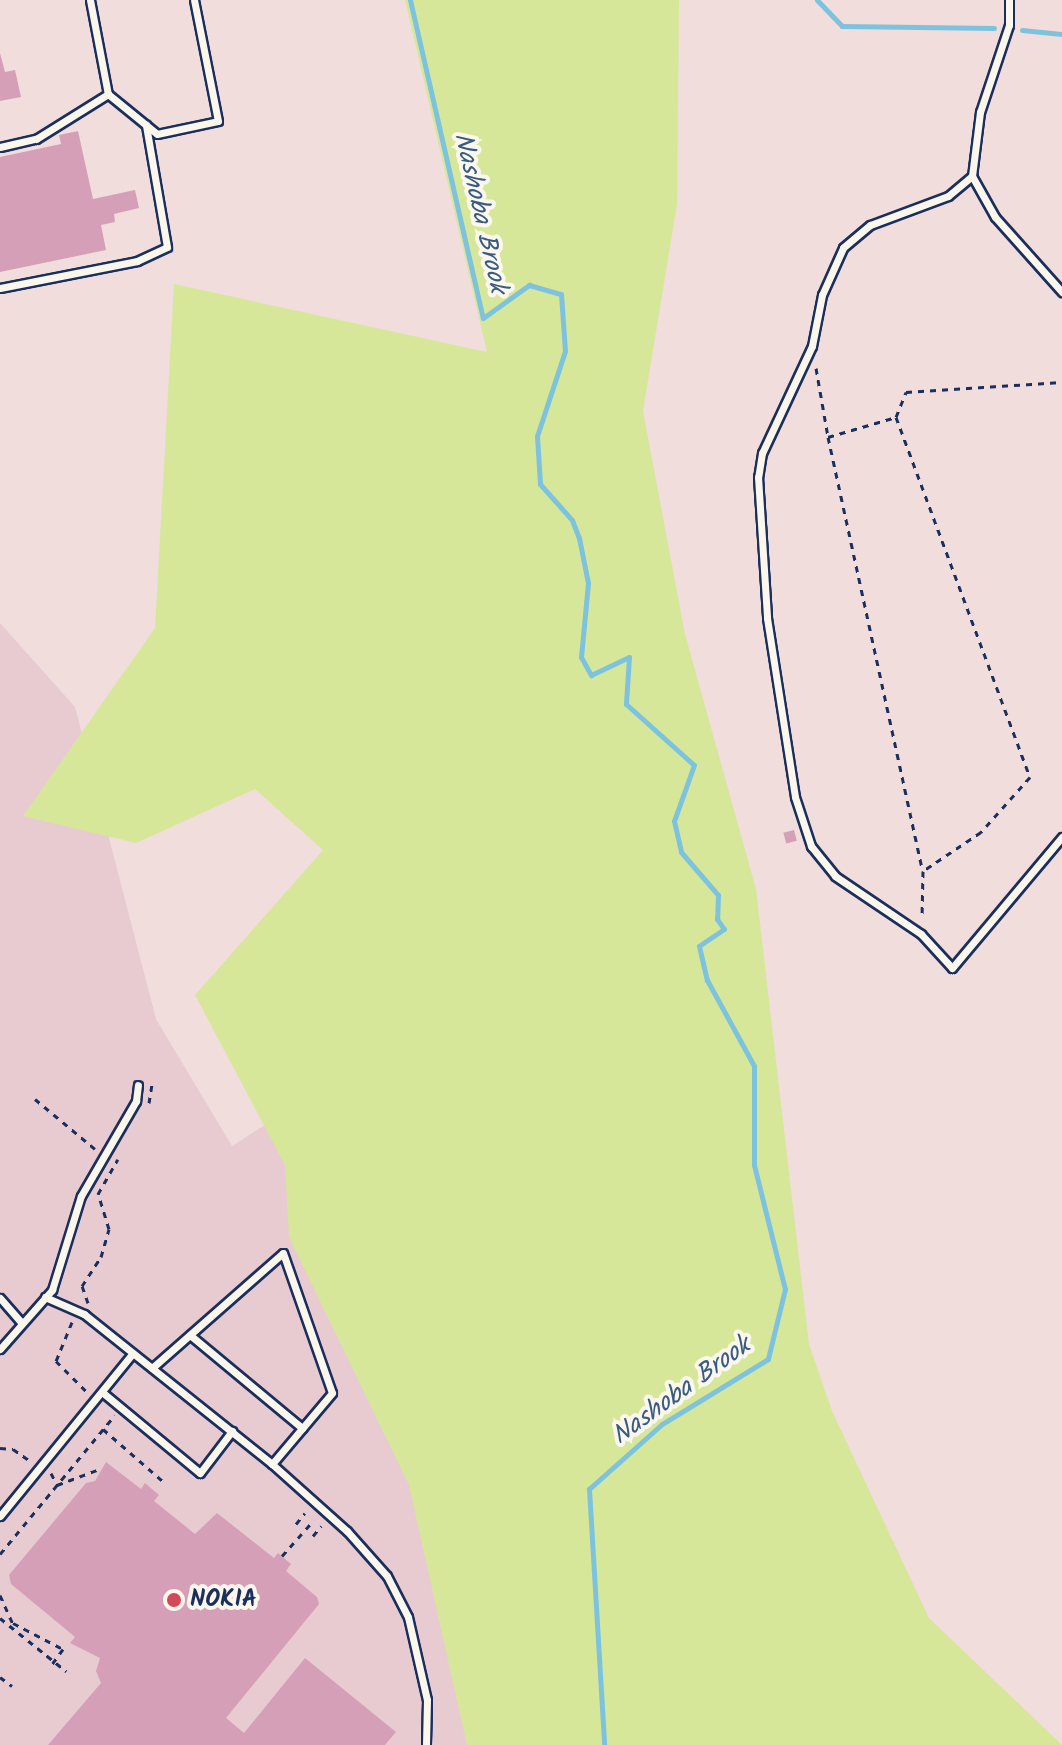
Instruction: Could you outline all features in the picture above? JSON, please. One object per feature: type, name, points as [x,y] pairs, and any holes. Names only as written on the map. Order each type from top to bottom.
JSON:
[{"type":"lane","points":[[90,0],[108,94],[157,134],[218,121],[194,0]]},
{"type":"lane","points":[[1009,0],[1009,25],[980,112],[972,176],[995,217],[1062,292]]},
{"type":"lane","points":[[0,147],[36,139],[108,94]]},
{"type":"lane","points":[[0,288],[137,261],[167,247],[146,125]]},
{"type":"lane","points":[[972,176],[948,196],[870,225],[843,248],[822,295],[812,346],[762,453],[758,477],[767,618],[795,797],[811,846],[835,876],[921,934],[952,968],[1062,837]]},
{"type":"lane","points":[[0,1349],[45,1297],[72,1237],[81,1196],[136,1101],[138,1085]]},
{"type":"lane","points":[[152,1368],[283,1253],[332,1393],[272,1464]]},
{"type":"lane","points":[[45,1297],[84,1314],[232,1431],[347,1531],[387,1576],[408,1617],[427,1700],[426,1745]]},
{"type":"lane","points":[[0,1298],[22,1323]]},
{"type":"lane","points":[[190,1335],[302,1428]]},
{"type":"lane","points":[[0,1516],[133,1353]]},
{"type":"lane","points":[[102,1392],[200,1473],[232,1431]]},
{"type":"path","points":[[812,346],[828,437],[923,871],[921,934]]},
{"type":"path","points":[[923,871],[981,832],[1030,777],[896,417],[906,392],[1062,382]]},
{"type":"path","points":[[828,437],[896,417]]},
{"type":"path","points":[[143,1114],[152,1085]]},
{"type":"path","points":[[35,1099],[98,1151]]},
{"type":"path","points":[[88,1303],[82,1286],[101,1257],[109,1229],[98,1194],[122,1152]]},
{"type":"path","points":[[72,1322],[56,1361],[87,1392]]},
{"type":"path","points":[[0,1554],[115,1415]]},
{"type":"path","points":[[103,1429],[165,1483]]},
{"type":"path","points":[[89,1433],[93,1441]]},
{"type":"path","points":[[0,1448],[13,1449],[30,1461]]},
{"type":"path","points":[[77,1448],[81,1456]]},
{"type":"path","points":[[65,1463],[69,1470]]},
{"type":"path","points":[[49,1470],[57,1485]]},
{"type":"path","points":[[57,1485],[97,1470]]},
{"type":"path","points":[[296,1524],[305,1513]]},
{"type":"path","points":[[282,1556],[314,1520]]},
{"type":"path","points":[[313,1536],[321,1526]]},
{"type":"path","points":[[0,1596],[16,1631]]},
{"type":"path","points":[[0,1618],[66,1671]]},
{"type":"path","points":[[13,1623],[63,1649],[50,1667]]},
{"type":"path","points":[[0,1677],[12,1686]]},
{"type":"shaded area","points":[[0,623],[75,707],[156,1019],[232,1146],[298,1104],[556,1745],[0,1745]]},
{"type":"green space","points":[[405,0],[679,0],[677,204],[643,411],[685,634],[756,889],[809,1344],[832,1411],[929,1618],[1062,1745],[467,1745],[409,1485],[289,1237],[285,1165],[195,995],[323,850],[255,789],[136,843],[23,816],[155,628],[174,284],[487,352]]},
{"type":"building","points":[[0,53],[5,72],[15,70],[21,97],[0,101]]},
{"type":"building","points":[[78,131],[93,199],[135,190],[139,208],[114,214],[115,222],[101,225],[106,250],[0,272],[0,157],[61,144],[59,135]]},
{"type":"building","points":[[794,830],[797,841],[786,843],[783,833]]},
{"type":"building","name":"NOKIA","points":[[106,1462],[141,1489],[145,1483],[159,1495],[154,1501],[195,1534],[217,1513],[274,1558],[278,1553],[291,1564],[286,1571],[317,1597],[319,1604],[226,1718],[244,1733],[305,1658],[396,1732],[385,1745],[48,1745],[101,1683],[96,1671],[100,1658],[70,1643],[75,1637],[11,1584],[9,1575],[86,1483],[95,1481]]},
{"type":"waterway","name":"Nashoba Brook","points":[[410,0],[483,318],[529,285],[561,294],[565,351],[537,436],[540,484],[572,520],[579,538],[588,583],[581,657],[591,675],[629,657],[626,704],[694,765],[674,821],[681,852],[718,895],[717,919],[724,929],[699,946],[707,980],[754,1066],[754,1165],[785,1289],[768,1359],[662,1424],[589,1489],[604,1745]]},
{"type":"waterway","points":[[817,0],[842,26],[994,28]]},
{"type":"waterway","points":[[1022,30],[1062,34]]},
{"type":"place","name":"NOKIA","points":[[174,1600]]}]
